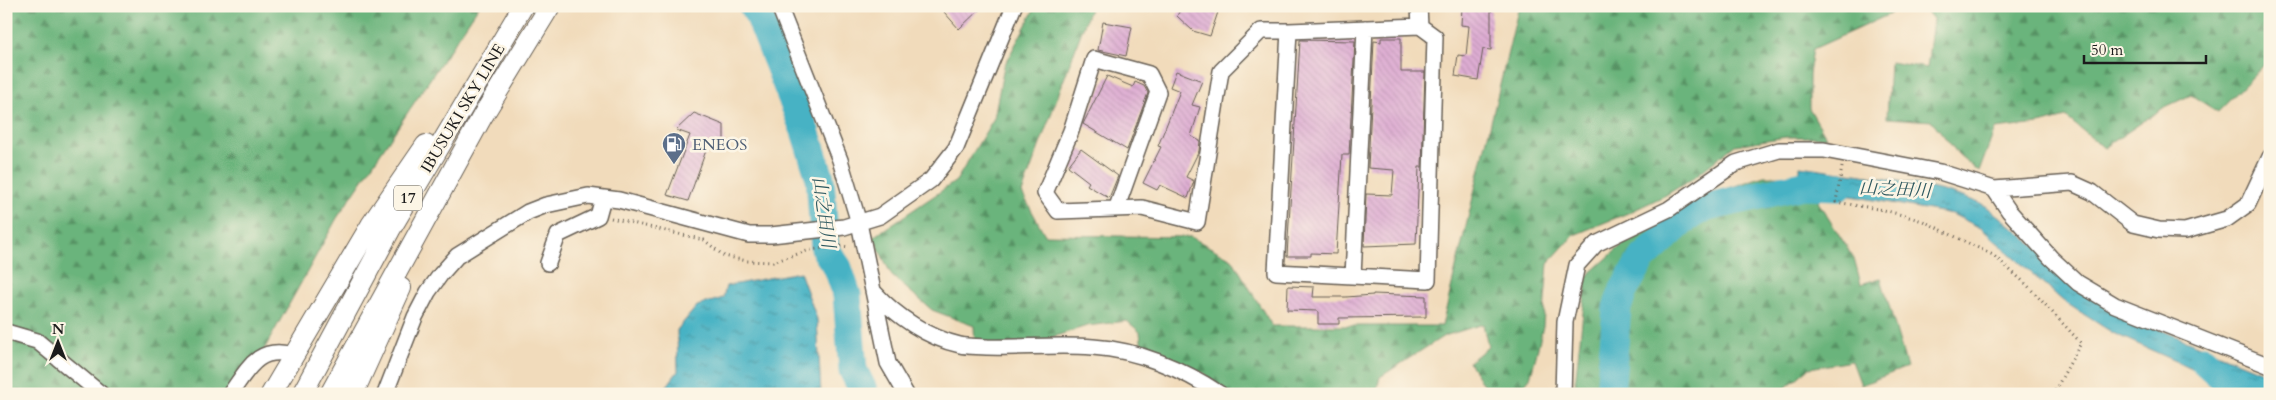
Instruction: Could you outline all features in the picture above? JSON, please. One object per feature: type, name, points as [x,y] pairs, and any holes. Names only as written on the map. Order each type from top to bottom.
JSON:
[{"type":"main road","name":"IBUSUKI SKY LINE","points":[[302,394],[390,230],[452,122],[523,6]]},
{"type":"main road","name":"IBUSUKI SKY LINE","points":[[330,394],[482,117],[550,6]]},
{"type":"main road","points":[[353,394],[400,290],[471,152],[482,117]]},
{"type":"main road","points":[[271,394],[285,374],[293,355],[371,225],[423,148],[452,122]]},
{"type":"street","points":[[779,6],[840,160],[859,222],[888,363],[903,390]]},
{"type":"street","points":[[385,394],[428,292],[457,256],[528,212],[546,205],[588,196],[603,198],[627,202],[749,235],[844,227],[880,216],[931,180],[956,148],[1014,6]]},
{"type":"street","points":[[1419,6],[1420,26]]},
{"type":"street","points":[[1117,207],[1158,92],[1149,74],[1094,59],[1072,131],[1046,193],[1058,211],[1117,207],[1142,208],[1197,222],[1222,71],[1261,31],[1420,26],[1435,37],[1428,280],[1276,272],[1288,31]]},
{"type":"street","points":[[1353,276],[1365,28]]},
{"type":"street","points":[[1563,394],[1565,322],[1577,265],[1596,244],[1669,209],[1736,163],[1779,150],[1824,150],[1940,172],[1994,189],[2072,183],[2092,192],[2133,224],[2159,230],[2185,231],[2227,219],[2248,204],[2270,157]]},
{"type":"street","points":[[1994,189],[2009,211],[2051,258],[2078,283],[2116,305],[2270,366]]},
{"type":"street","points":[[548,264],[558,235],[598,216],[603,198]]},
{"type":"street","points":[[873,291],[889,308],[925,331],[961,346],[1019,348],[1092,347],[1124,352],[1162,363],[1220,394]]},
{"type":"street","points":[[6,332],[37,341],[101,394]]},
{"type":"street","points":[[230,394],[259,357],[271,352],[293,355]]},
{"type":"path","points":[[1844,154],[1836,202],[1884,210],[1924,221],[1993,254],[2026,284],[2081,342],[2053,394]]},
{"type":"path","points":[[598,216],[704,240],[724,256],[746,261],[774,262],[810,250],[842,246]]},
{"type":"green space","points":[[6,6],[479,6],[337,218],[246,382],[234,394],[6,394]]},
{"type":"green space","points":[[1036,6],[1091,6],[1022,193],[1045,235],[1191,237],[1232,259],[1272,326],[1442,326],[1519,6],[1896,6],[1890,14],[1813,49],[1809,74],[1809,108],[1826,137],[1786,137],[1735,145],[1692,179],[1666,195],[1574,235],[1548,263],[1543,326],[1536,356],[1530,378],[1516,394],[1495,394],[1481,382],[1469,362],[1488,347],[1483,324],[1444,336],[1380,377],[1376,394],[1228,394],[1203,373],[1142,350],[1140,332],[1127,321],[1087,326],[1034,343],[975,347],[974,326],[932,310],[892,276],[873,237],[956,181],[994,118],[1004,66]]},
{"type":"green space","points":[[1922,6],[2270,6],[2270,59],[2218,112],[2191,95],[2163,108],[2104,148],[2066,117],[2039,124],[1995,129],[1979,172],[1958,154],[1932,121],[1887,118],[1890,62],[1927,68],[1933,19]]},
{"type":"green space","points":[[1764,176],[1822,177],[1818,202],[1854,258],[1861,284],[1881,278],[1907,367],[1861,385],[1852,361],[1809,368],[1783,390],[1782,394],[1574,394],[1587,276],[1622,245],[1726,189]]},
{"type":"water","points":[[1800,166],[1919,185],[1986,206],[2117,312],[2270,375],[2270,394],[2250,394],[2113,333],[2063,301],[1981,228],[1952,214],[1852,196],[1800,190]]},
{"type":"water","points":[[800,272],[817,319],[821,394],[661,394],[678,371],[677,330],[697,306],[723,298],[726,286]]},
{"type":"building","points":[[951,6],[983,6],[959,29],[944,12]]},
{"type":"building","points":[[1182,6],[1220,6],[1210,36],[1193,31],[1177,16]]},
{"type":"building","points":[[1462,7],[1491,9],[1491,50],[1483,49],[1478,80],[1455,76],[1458,55],[1466,56],[1469,26],[1461,25]]},
{"type":"building","points":[[1103,22],[1132,27],[1126,56],[1098,50]]},
{"type":"building","points":[[1381,38],[1401,38],[1401,72],[1425,72],[1422,167],[1419,167],[1416,244],[1364,246],[1366,194],[1392,195],[1394,170],[1368,168],[1374,41],[1381,42]]},
{"type":"building","points":[[1300,40],[1355,41],[1349,155],[1342,155],[1336,254],[1311,253],[1311,256],[1287,256]]},
{"type":"building","points":[[1176,71],[1202,81],[1192,105],[1200,107],[1191,136],[1200,141],[1199,151],[1186,177],[1194,181],[1188,198],[1160,185],[1157,190],[1143,183],[1161,147],[1158,146],[1180,91],[1170,87]]},
{"type":"building","points":[[1107,76],[1133,87],[1135,82],[1144,86],[1148,93],[1127,150],[1083,124]]},
{"type":"building","points":[[694,113],[724,125],[724,148],[709,142],[688,201],[667,195],[690,135],[676,130]]},
{"type":"building","points":[[1081,149],[1118,176],[1109,198],[1087,185],[1089,182],[1068,166]]},
{"type":"building","points":[[1288,286],[1314,287],[1313,297],[1346,297],[1373,294],[1426,296],[1426,317],[1339,318],[1339,324],[1318,324],[1318,311],[1287,310]]},
{"type":"waterway","name":"山之田川","points":[[753,6],[760,17],[805,131],[820,178],[825,249],[838,268],[847,295],[853,370],[865,394]]},
{"type":"waterway","name":"山之田川","points":[[1610,394],[1617,308],[1623,291],[1641,260],[1686,218],[1704,208],[1803,185],[1840,186]]},
{"type":"waterway","name":"山之田川","points":[[2203,360],[2241,394]]},
{"type":"place","name":"ENEOS","points":[[674,165]]}]
